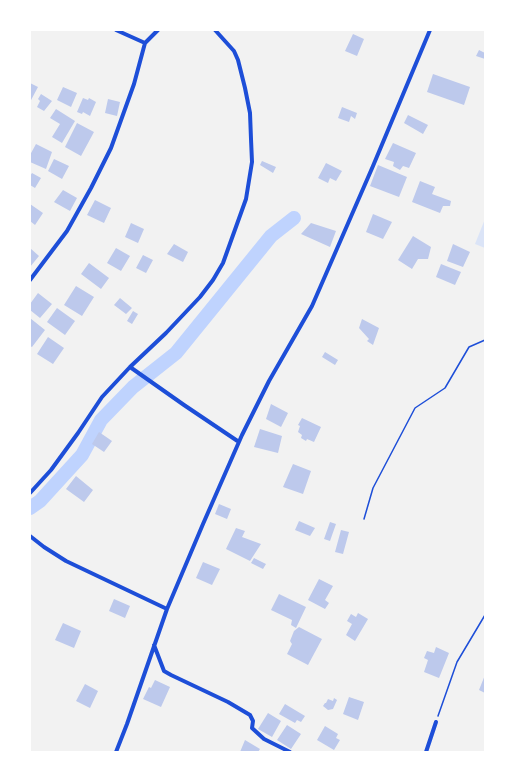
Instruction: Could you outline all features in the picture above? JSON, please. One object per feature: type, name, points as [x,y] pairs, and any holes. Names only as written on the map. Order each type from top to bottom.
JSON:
[{"type":"street","points":[[116,30],[145,43]]},
{"type":"street","points":[[30,280],[67,231],[91,188],[111,148],[134,84],[145,43],[158,30]]},
{"type":"street","points":[[30,493],[51,470],[102,397],[130,367],[166,333],[200,296],[213,280],[223,264],[246,199],[252,162],[250,114],[241,71],[234,51],[215,30]]},
{"type":"street","points":[[116,752],[167,609],[239,442],[269,381],[312,306],[430,30]]},
{"type":"street","points":[[130,367],[239,442]]},
{"type":"street","points":[[30,536],[66,561],[167,609]]},
{"type":"street","points":[[154,645],[164,670],[170,676],[228,702],[250,715],[253,721],[252,728],[264,739],[290,752]]},
{"type":"street","points":[[426,752],[436,722]]},
{"type":"path","points":[[364,520],[373,488],[416,408],[445,388],[469,347],[485,340]]},
{"type":"path","points":[[436,722],[458,662],[485,616]]},
{"type":"shaded area","points":[[485,219],[485,248],[475,244]]},
{"type":"building","points":[[353,34],[364,39],[357,56],[345,51]]},
{"type":"building","points":[[479,50],[485,53],[485,59],[476,56]]},
{"type":"building","points":[[433,74],[470,87],[464,105],[427,92]]},
{"type":"building","points":[[30,83],[38,87],[30,102]]},
{"type":"building","points":[[63,87],[77,93],[71,107],[57,100]]},
{"type":"building","points":[[41,94],[52,101],[44,111],[37,107],[40,101],[38,99]]},
{"type":"building","points":[[83,98],[88,100],[89,98],[96,102],[90,116],[83,112],[82,114],[77,112]]},
{"type":"building","points":[[108,99],[120,102],[117,116],[105,113]]},
{"type":"building","points":[[342,107],[357,113],[355,119],[351,116],[349,122],[338,118]]},
{"type":"building","points":[[56,109],[75,121],[62,143],[52,137],[60,124],[50,118]]},
{"type":"building","points":[[408,115],[428,125],[423,134],[404,123]]},
{"type":"building","points":[[77,123],[94,132],[81,156],[65,147]]},
{"type":"building","points":[[393,143],[416,153],[409,168],[403,166],[400,170],[393,166],[394,162],[385,159]]},
{"type":"building","points":[[36,144],[52,152],[46,169],[30,162],[30,155]]},
{"type":"building","points":[[54,159],[69,166],[62,179],[48,171]]},
{"type":"building","points":[[262,161],[276,167],[273,173],[260,165]]},
{"type":"building","points":[[326,163],[342,171],[336,181],[330,178],[328,183],[318,178]]},
{"type":"building","points":[[378,165],[407,177],[399,197],[370,186]]},
{"type":"building","points":[[32,173],[41,178],[35,188],[30,185],[30,176]]},
{"type":"building","points":[[420,181],[435,187],[432,194],[451,201],[450,206],[443,206],[440,213],[412,202]]},
{"type":"building","points":[[63,190],[77,198],[70,211],[54,202]]},
{"type":"building","points":[[95,200],[111,208],[104,223],[87,215]]},
{"type":"building","points":[[30,204],[43,213],[35,225],[30,221]]},
{"type":"building","points":[[373,214],[392,222],[383,239],[366,232]]},
{"type":"building","points":[[131,223],[144,229],[138,243],[125,237]]},
{"type":"building","points":[[311,223],[336,231],[330,247],[301,234]]},
{"type":"building","points":[[413,236],[431,247],[428,259],[418,259],[412,269],[398,260]]},
{"type":"building","points":[[174,244],[188,252],[183,262],[167,254]]},
{"type":"building","points":[[453,244],[470,252],[463,267],[447,261]]},
{"type":"building","points":[[30,248],[39,256],[30,267]]},
{"type":"building","points":[[116,248],[130,256],[121,271],[107,263]]},
{"type":"building","points":[[143,255],[153,260],[146,273],[136,268]]},
{"type":"building","points":[[89,263],[109,278],[101,289],[81,274]]},
{"type":"building","points":[[441,264],[461,272],[455,285],[436,277]]},
{"type":"building","points":[[76,286],[94,297],[82,316],[64,305]]},
{"type":"building","points":[[38,293],[52,304],[40,318],[30,310],[30,304]]},
{"type":"building","points":[[120,298],[132,308],[126,314],[114,305]]},
{"type":"building","points":[[57,308],[75,321],[65,335],[47,322]]},
{"type":"building","points":[[133,311],[138,314],[132,324],[127,321]]},
{"type":"building","points":[[30,318],[45,330],[32,347],[30,346]]},
{"type":"building","points":[[362,319],[379,328],[373,345],[367,341],[369,339],[359,328]]},
{"type":"building","points":[[48,337],[64,348],[53,364],[37,354]]},
{"type":"building","points":[[325,352],[338,360],[335,365],[322,357]]},
{"type":"building","points":[[271,404],[288,413],[281,427],[266,419]]},
{"type":"building","points":[[302,418],[321,427],[314,442],[307,439],[306,441],[301,438],[302,435],[298,432],[300,426],[298,425]]},
{"type":"building","points":[[260,429],[282,436],[278,453],[254,447]]},
{"type":"building","points":[[99,432],[112,441],[104,452],[92,444]]},
{"type":"building","points":[[293,464],[311,471],[303,494],[283,487]]},
{"type":"building","points":[[76,476],[93,490],[84,502],[66,489]]},
{"type":"building","points":[[219,504],[231,509],[227,519],[215,514]]},
{"type":"building","points":[[299,521],[315,528],[310,536],[295,530]]},
{"type":"building","points":[[330,522],[336,524],[330,541],[324,539]]},
{"type":"building","points":[[236,528],[245,531],[242,537],[261,544],[250,561],[226,549]]},
{"type":"building","points":[[341,530],[349,532],[343,554],[335,552]]},
{"type":"building","points":[[254,558],[266,564],[263,569],[251,563]]},
{"type":"building","points":[[203,562],[220,569],[212,585],[196,578]]},
{"type":"building","points":[[319,579],[333,586],[325,600],[329,603],[325,609],[308,600]]},
{"type":"building","points":[[279,594],[306,607],[296,628],[291,625],[292,620],[271,610]]},
{"type":"building","points":[[114,599],[130,606],[125,618],[109,611]]},
{"type":"building","points":[[358,613],[368,619],[355,641],[346,635],[352,624],[347,621],[351,614],[356,617]]},
{"type":"building","points":[[63,623],[81,631],[74,648],[55,640]]},
{"type":"building","points":[[299,627],[322,639],[308,665],[287,654],[292,644],[290,641],[294,631]]},
{"type":"building","points":[[436,647],[449,653],[439,678],[424,672],[428,660],[424,658],[427,651],[434,653]]},
{"type":"building","points":[[485,675],[485,693],[479,690]]},
{"type":"building","points":[[155,680],[170,687],[161,707],[143,699],[149,687],[151,688]]},
{"type":"building","points":[[85,684],[98,691],[90,708],[76,701]]},
{"type":"building","points":[[349,697],[364,702],[358,720],[343,714]]},
{"type":"building","points":[[334,698],[337,700],[333,709],[328,710],[323,706],[328,699],[333,701]]},
{"type":"building","points":[[285,704],[305,716],[301,722],[297,720],[295,723],[279,714]]},
{"type":"building","points":[[268,713],[281,721],[272,737],[258,729]]},
{"type":"building","points":[[287,725],[301,734],[291,749],[277,740]]},
{"type":"building","points":[[325,726],[338,734],[336,738],[340,740],[334,750],[317,740]]},
{"type":"building","points":[[245,740],[260,749],[258,752],[240,752]]},
{"type":"waterway","points":[[30,508],[40,501],[82,455],[101,420],[133,387],[176,353],[271,236],[294,218]]}]
